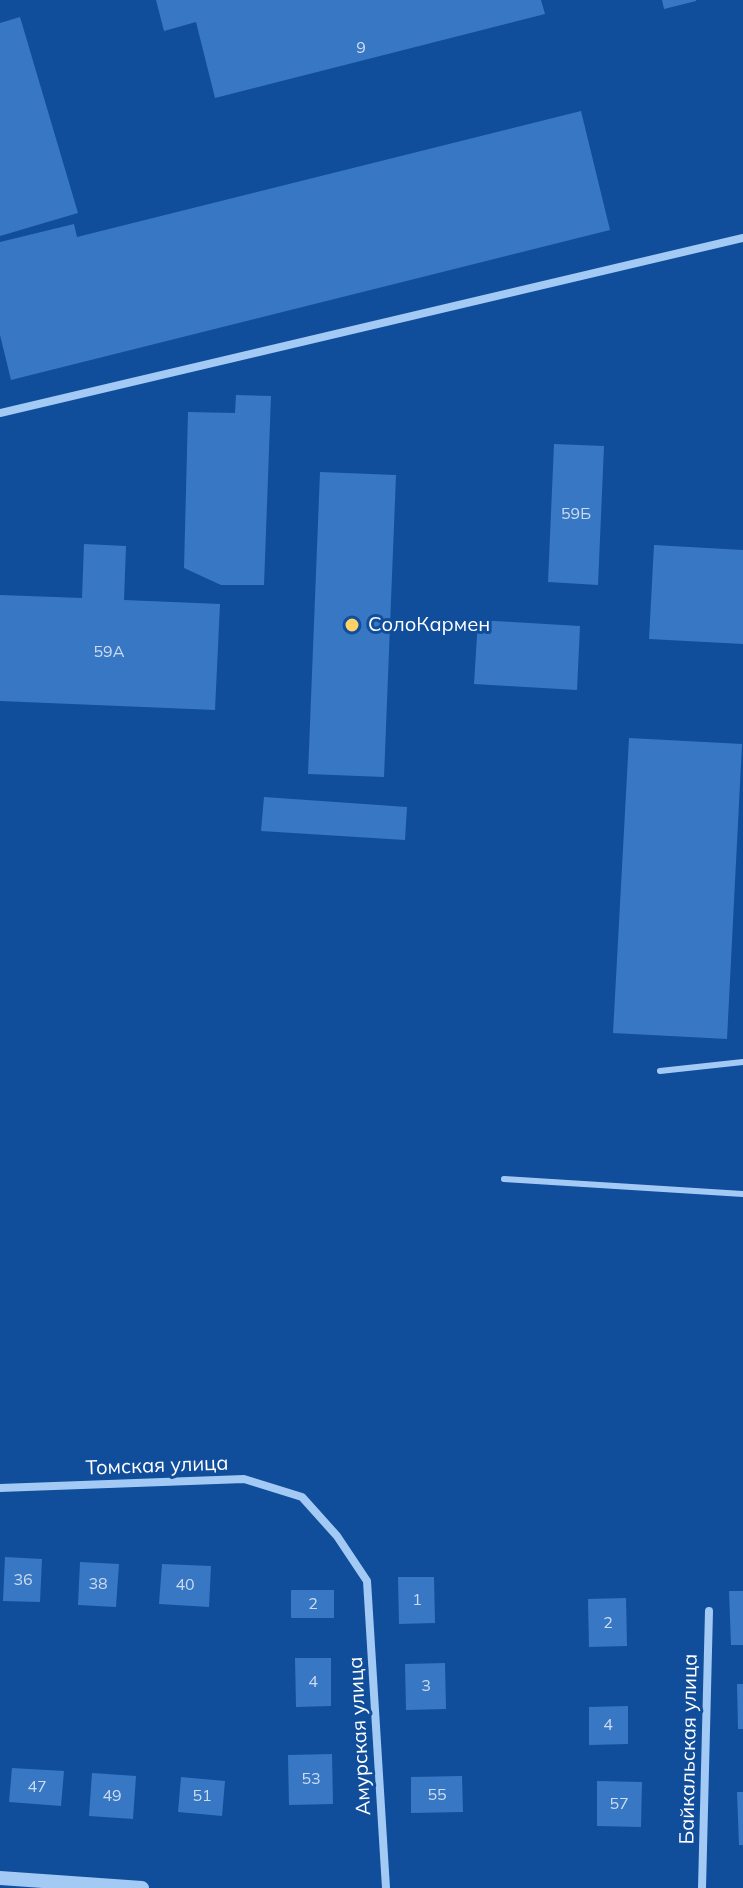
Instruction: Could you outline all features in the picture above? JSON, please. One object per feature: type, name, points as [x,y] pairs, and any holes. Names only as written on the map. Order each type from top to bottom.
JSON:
[{"type":"street","points":[[0,413],[743,238]]},
{"type":"street","name":"Томская улица","points":[[0,1488],[244,1479],[302,1497],[337,1536],[367,1581]]},
{"type":"street","name":"Амурская улица","points":[[367,1581],[386,1888]]},
{"type":"street","name":"Байкальская улица","points":[[702,1888],[709,1611]]},
{"type":"street","points":[[0,1878],[142,1888]]},
{"type":"lane","points":[[660,1071],[743,1062]]},
{"type":"lane","points":[[504,1179],[743,1194]]},
{"type":"building","points":[[156,0],[541,0],[545,14],[215,98],[196,22],[164,31]]},
{"type":"building","points":[[662,0],[696,0],[696,1],[664,9]]},
{"type":"building","points":[[20,17],[78,213],[0,236],[0,23]]},
{"type":"building","points":[[581,111],[610,230],[11,380],[0,335],[0,242],[74,224],[77,237]]},
{"type":"building","points":[[236,395],[271,396],[264,585],[221,585],[184,568],[188,412],[235,413]]},
{"type":"building","points":[[554,444],[604,446],[598,585],[548,582]]},
{"type":"building","name":"СолоКармен","points":[[320,472],[396,475],[384,777],[308,774]]},
{"type":"building","points":[[84,544],[126,546],[124,600],[220,604],[215,710],[0,701],[0,595],[82,598]]},
{"type":"building","points":[[654,545],[743,550],[743,644],[649,639]]},
{"type":"building","points":[[478,620],[580,626],[577,690],[474,684]]},
{"type":"building","points":[[629,738],[742,744],[727,1039],[613,1033]]},
{"type":"building","points":[[264,797],[407,807],[405,840],[261,831]]},
{"type":"building","points":[[5,1557],[42,1559],[40,1602],[3,1601]]},
{"type":"building","points":[[80,1562],[119,1564],[116,1607],[78,1605]]},
{"type":"building","points":[[162,1564],[211,1566],[209,1607],[159,1604]]},
{"type":"building","points":[[398,1577],[434,1577],[435,1623],[399,1624]]},
{"type":"building","points":[[291,1590],[334,1590],[334,1618],[291,1618]]},
{"type":"building","points":[[729,1591],[743,1591],[743,1645],[731,1645]]},
{"type":"building","points":[[626,1598],[627,1646],[589,1647],[588,1599]]},
{"type":"building","points":[[295,1658],[331,1658],[331,1706],[296,1707]]},
{"type":"building","points":[[445,1663],[446,1709],[406,1710],[405,1664]]},
{"type":"building","points":[[737,1684],[743,1684],[743,1729],[738,1729]]},
{"type":"building","points":[[628,1706],[628,1744],[589,1745],[589,1707]]},
{"type":"building","points":[[332,1754],[333,1804],[289,1805],[288,1755]]},
{"type":"building","points":[[12,1768],[64,1771],[61,1806],[9,1802]]},
{"type":"building","points":[[92,1773],[136,1776],[133,1819],[89,1816]]},
{"type":"building","points":[[462,1776],[463,1812],[411,1813],[411,1777]]},
{"type":"building","points":[[181,1777],[225,1781],[222,1816],[178,1812]]},
{"type":"building","points":[[597,1781],[642,1782],[641,1827],[597,1826]]},
{"type":"building","points":[[737,1792],[743,1792],[743,1845],[739,1845]]},
{"type":"place","name":"СолоКармен","points":[[352,625]]}]
